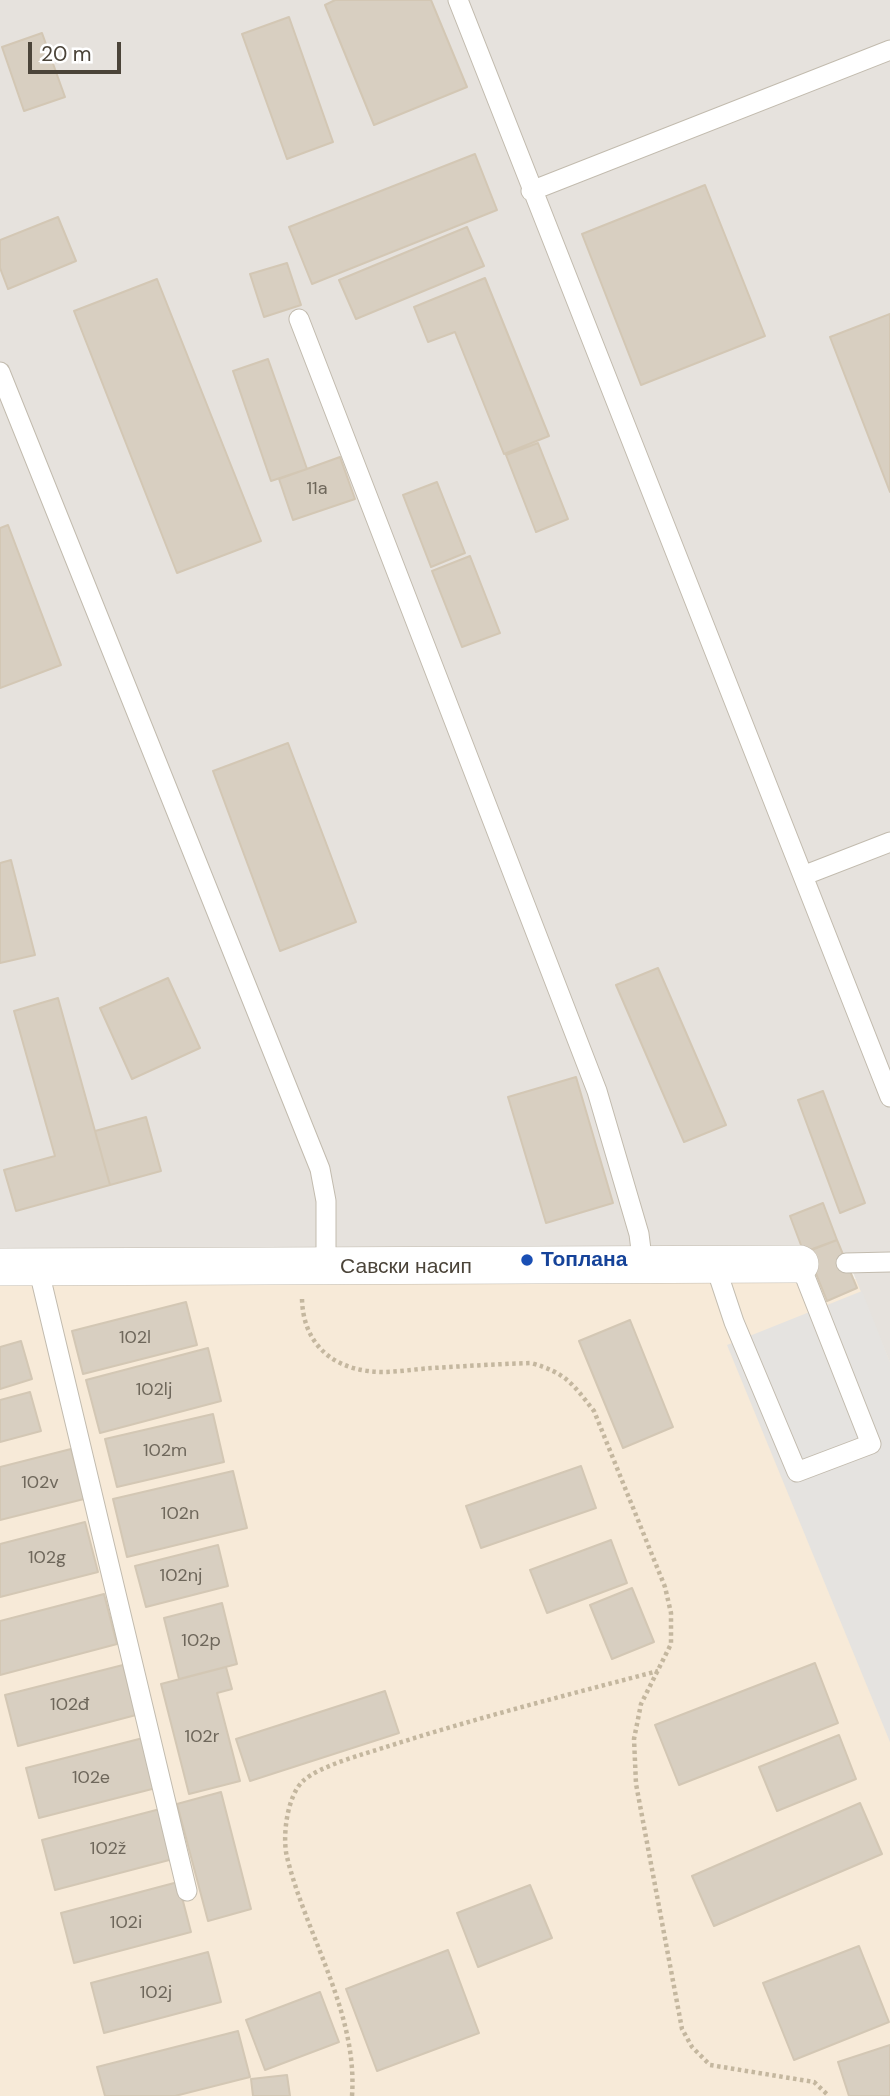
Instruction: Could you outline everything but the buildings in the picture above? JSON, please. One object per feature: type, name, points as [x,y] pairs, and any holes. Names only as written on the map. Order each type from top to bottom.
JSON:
[{"type":"street","name":"Савски насип","points":[[0,1267],[806,1264]]},
{"type":"lane","points":[[458,0],[531,191],[805,875],[890,1097]]},
{"type":"lane","points":[[531,191],[890,50]]},
{"type":"lane","points":[[299,319],[597,1091],[639,1234],[643,1266]]},
{"type":"lane","points":[[0,372],[320,1169],[326,1201],[314,1267]]},
{"type":"lane","points":[[805,875],[890,842]]},
{"type":"lane","points":[[846,1263],[890,1262]]},
{"type":"lane","points":[[715,1265],[734,1322],[797,1472],[871,1444],[806,1264]]},
{"type":"lane","points":[[38,1267],[187,1891]]},
{"type":"path","points":[[314,1267],[303,1315],[309,1335],[321,1352],[342,1365],[369,1371],[531,1363],[556,1370],[575,1387],[594,1411],[666,1587],[671,1613],[671,1644],[641,1704],[634,1740],[636,1784],[682,2029],[692,2047],[710,2065],[814,2082],[829,2096]]},
{"type":"path","points":[[352,2096],[354,2074],[349,2037],[286,1854],[288,1805],[303,1781],[336,1763],[458,1724],[658,1671]]},
{"type":"shaded area","points":[[0,0],[890,0],[890,1362],[845,1253],[0,1258]]},
{"type":"shaded area","points":[[0,1277],[890,1279],[890,2096],[0,2096]]},
{"type":"shaded area","points":[[862,1291],[890,1362],[890,1742],[727,1345]]},
{"type":"place","name":"Топлана","points":[[527,1260]]}]
